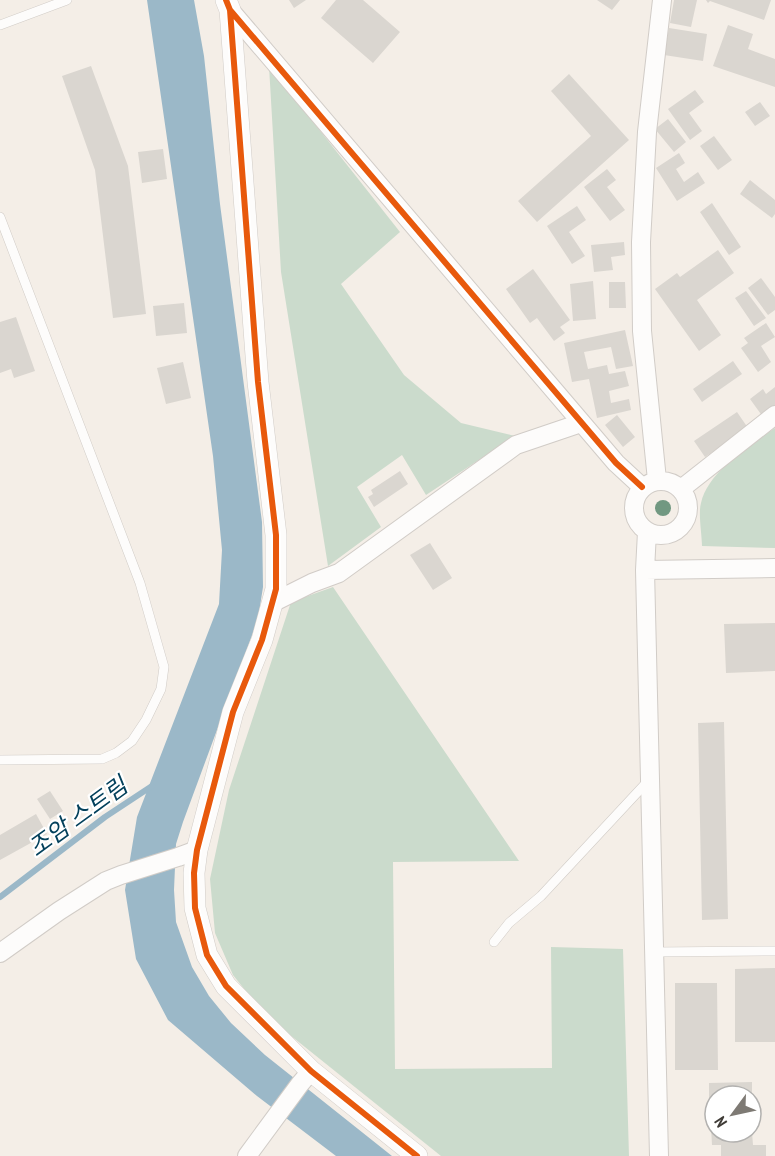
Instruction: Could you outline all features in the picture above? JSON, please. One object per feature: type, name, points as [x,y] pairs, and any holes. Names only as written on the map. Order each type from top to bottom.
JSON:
[{"type":"street","points":[[650,484],[642,331],[641,242],[647,132],[662,0]]},
{"type":"street","points":[[228,5],[616,463],[650,484],[673,483],[681,489],[686,496],[688,513],[680,528],[672,533],[655,535],[647,532],[636,519],[634,502],[637,494],[650,484]]},
{"type":"street","points":[[228,5],[258,382],[276,535],[276,589],[262,640],[233,712],[187,854],[194,873],[195,908],[207,955],[226,986],[306,1078],[417,1156]]},
{"type":"street","points":[[681,489],[775,415]]},
{"type":"street","points":[[272,603],[312,583],[339,573],[516,445],[581,423]]},
{"type":"street","points":[[647,532],[645,570],[659,1156]]},
{"type":"street","points":[[645,570],[775,568]]},
{"type":"street","points":[[0,953],[106,881],[121,874],[187,854]]},
{"type":"street","points":[[247,1156],[306,1078]]},
{"type":"lane","points":[[0,24],[67,0]]},
{"type":"lane","points":[[0,218],[140,583],[164,667],[162,689],[146,720],[132,741],[116,753],[102,759],[0,760]]},
{"type":"lane","points":[[494,942],[509,923],[541,896],[650,779]]},
{"type":"lane","points":[[654,952],[775,951]]},
{"type":"green space","points":[[269,66],[400,232],[341,284],[404,375],[461,423],[515,436],[426,495],[402,455],[357,487],[381,527],[328,566],[281,272]]},
{"type":"green space","points":[[775,428],[775,548],[702,546],[700,507],[705,492],[731,460]]},
{"type":"green space","points":[[333,587],[519,861],[393,862],[395,1069],[552,1068],[551,947],[623,949],[629,1156],[441,1156],[265,1015],[233,975],[215,933],[210,879],[229,790],[291,602]]},
{"type":"water","points":[[147,0],[194,0],[204,56],[220,204],[262,522],[263,587],[258,619],[176,844],[174,890],[176,922],[192,967],[209,996],[231,1023],[265,1055],[392,1156],[336,1156],[257,1096],[168,1020],[136,959],[125,890],[137,817],[219,604],[222,550],[213,456]]},
{"type":"building","points":[[289,0],[306,0],[294,8]]},
{"type":"building","points":[[336,0],[363,0],[400,32],[373,63],[321,18]]},
{"type":"building","points":[[597,0],[620,0],[612,10]]},
{"type":"building","points":[[674,0],[697,0],[691,27],[670,23]]},
{"type":"building","points":[[706,0],[771,0],[764,20],[710,1],[708,3]]},
{"type":"building","points":[[728,25],[753,34],[748,49],[775,59],[775,87],[713,66]]},
{"type":"building","points":[[669,28],[707,34],[703,61],[664,55]]},
{"type":"building","points":[[91,66],[128,166],[146,314],[113,318],[95,170],[62,76]]},
{"type":"building","points":[[569,74],[629,140],[537,222],[518,201],[591,136],[551,91]]},
{"type":"building","points":[[695,90],[704,102],[689,113],[702,131],[690,140],[668,109]]},
{"type":"building","points":[[760,102],[770,116],[755,126],[745,112]]},
{"type":"building","points":[[668,119],[686,142],[674,152],[655,129]]},
{"type":"building","points":[[714,136],[732,160],[718,170],[700,146]]},
{"type":"building","points":[[163,149],[167,179],[142,183],[138,152]]},
{"type":"building","points":[[679,153],[685,163],[676,169],[684,182],[698,172],[705,183],[677,201],[656,168]]},
{"type":"building","points":[[607,169],[616,180],[607,187],[625,210],[610,221],[584,187]]},
{"type":"building","points":[[750,180],[775,200],[775,214],[772,218],[740,194]]},
{"type":"building","points":[[712,203],[741,247],[729,255],[700,212]]},
{"type":"building","points":[[577,206],[586,220],[569,232],[585,256],[572,264],[547,226]]},
{"type":"building","points":[[624,242],[625,255],[611,257],[613,270],[594,272],[591,245]]},
{"type":"building","points":[[718,250],[734,273],[697,300],[721,335],[699,351],[655,289],[677,273],[680,277]]},
{"type":"building","points":[[533,269],[570,320],[560,327],[565,333],[554,341],[537,318],[530,323],[506,289]]},
{"type":"building","points":[[761,278],[775,297],[775,310],[768,315],[748,288]]},
{"type":"building","points":[[593,281],[596,319],[573,321],[570,284]]},
{"type":"building","points":[[609,282],[625,282],[626,308],[609,308]]},
{"type":"building","points":[[746,291],[766,318],[754,326],[735,298]]},
{"type":"building","points":[[184,303],[187,333],[156,336],[153,306]]},
{"type":"building","points":[[16,317],[35,371],[14,378],[11,369],[0,373],[0,322]]},
{"type":"building","points":[[766,323],[775,337],[761,346],[771,362],[758,372],[741,348],[748,343],[744,338]]},
{"type":"building","points":[[625,330],[633,366],[616,369],[611,347],[584,352],[588,369],[607,365],[609,374],[625,371],[629,386],[609,391],[611,403],[629,399],[631,410],[597,418],[589,379],[572,382],[564,343]]},
{"type":"building","points":[[733,361],[742,374],[702,402],[693,389]]},
{"type":"building","points":[[183,362],[191,398],[166,404],[157,368]]},
{"type":"building","points":[[775,387],[775,409],[763,417],[750,399],[763,389],[766,394]]},
{"type":"building","points":[[737,412],[748,428],[705,457],[694,441]]},
{"type":"building","points":[[617,415],[635,437],[623,447],[605,425]]},
{"type":"building","points":[[400,471],[408,484],[374,507],[368,497],[373,494],[371,490]]},
{"type":"building","points":[[430,543],[452,578],[433,590],[410,555]]},
{"type":"building","points":[[775,623],[775,671],[726,673],[724,624]]},
{"type":"building","points":[[724,722],[728,919],[702,920],[698,723]]},
{"type":"building","points":[[50,791],[63,811],[50,819],[37,799]]},
{"type":"building","points":[[36,814],[47,834],[0,860],[0,835]]},
{"type":"building","points":[[775,968],[775,1042],[735,1042],[735,969]]},
{"type":"building","points":[[675,983],[717,983],[718,1070],[675,1070]]},
{"type":"building","points":[[752,1082],[752,1084],[709,1084]]},
{"type":"building","points":[[712,1144],[766,1145],[766,1156],[721,1156],[721,1145]]},
{"type":"waterway","name":"조암 스트림","points":[[0,897],[105,817],[152,786]]},
{"type":"cycle path","points":[[226,0],[230,10],[258,382],[276,535],[276,589],[262,640],[233,712],[197,850],[194,873],[195,908],[207,955],[226,986],[311,1071],[417,1156]]},
{"type":"cycle path","points":[[230,10],[616,463],[642,487]]}]
